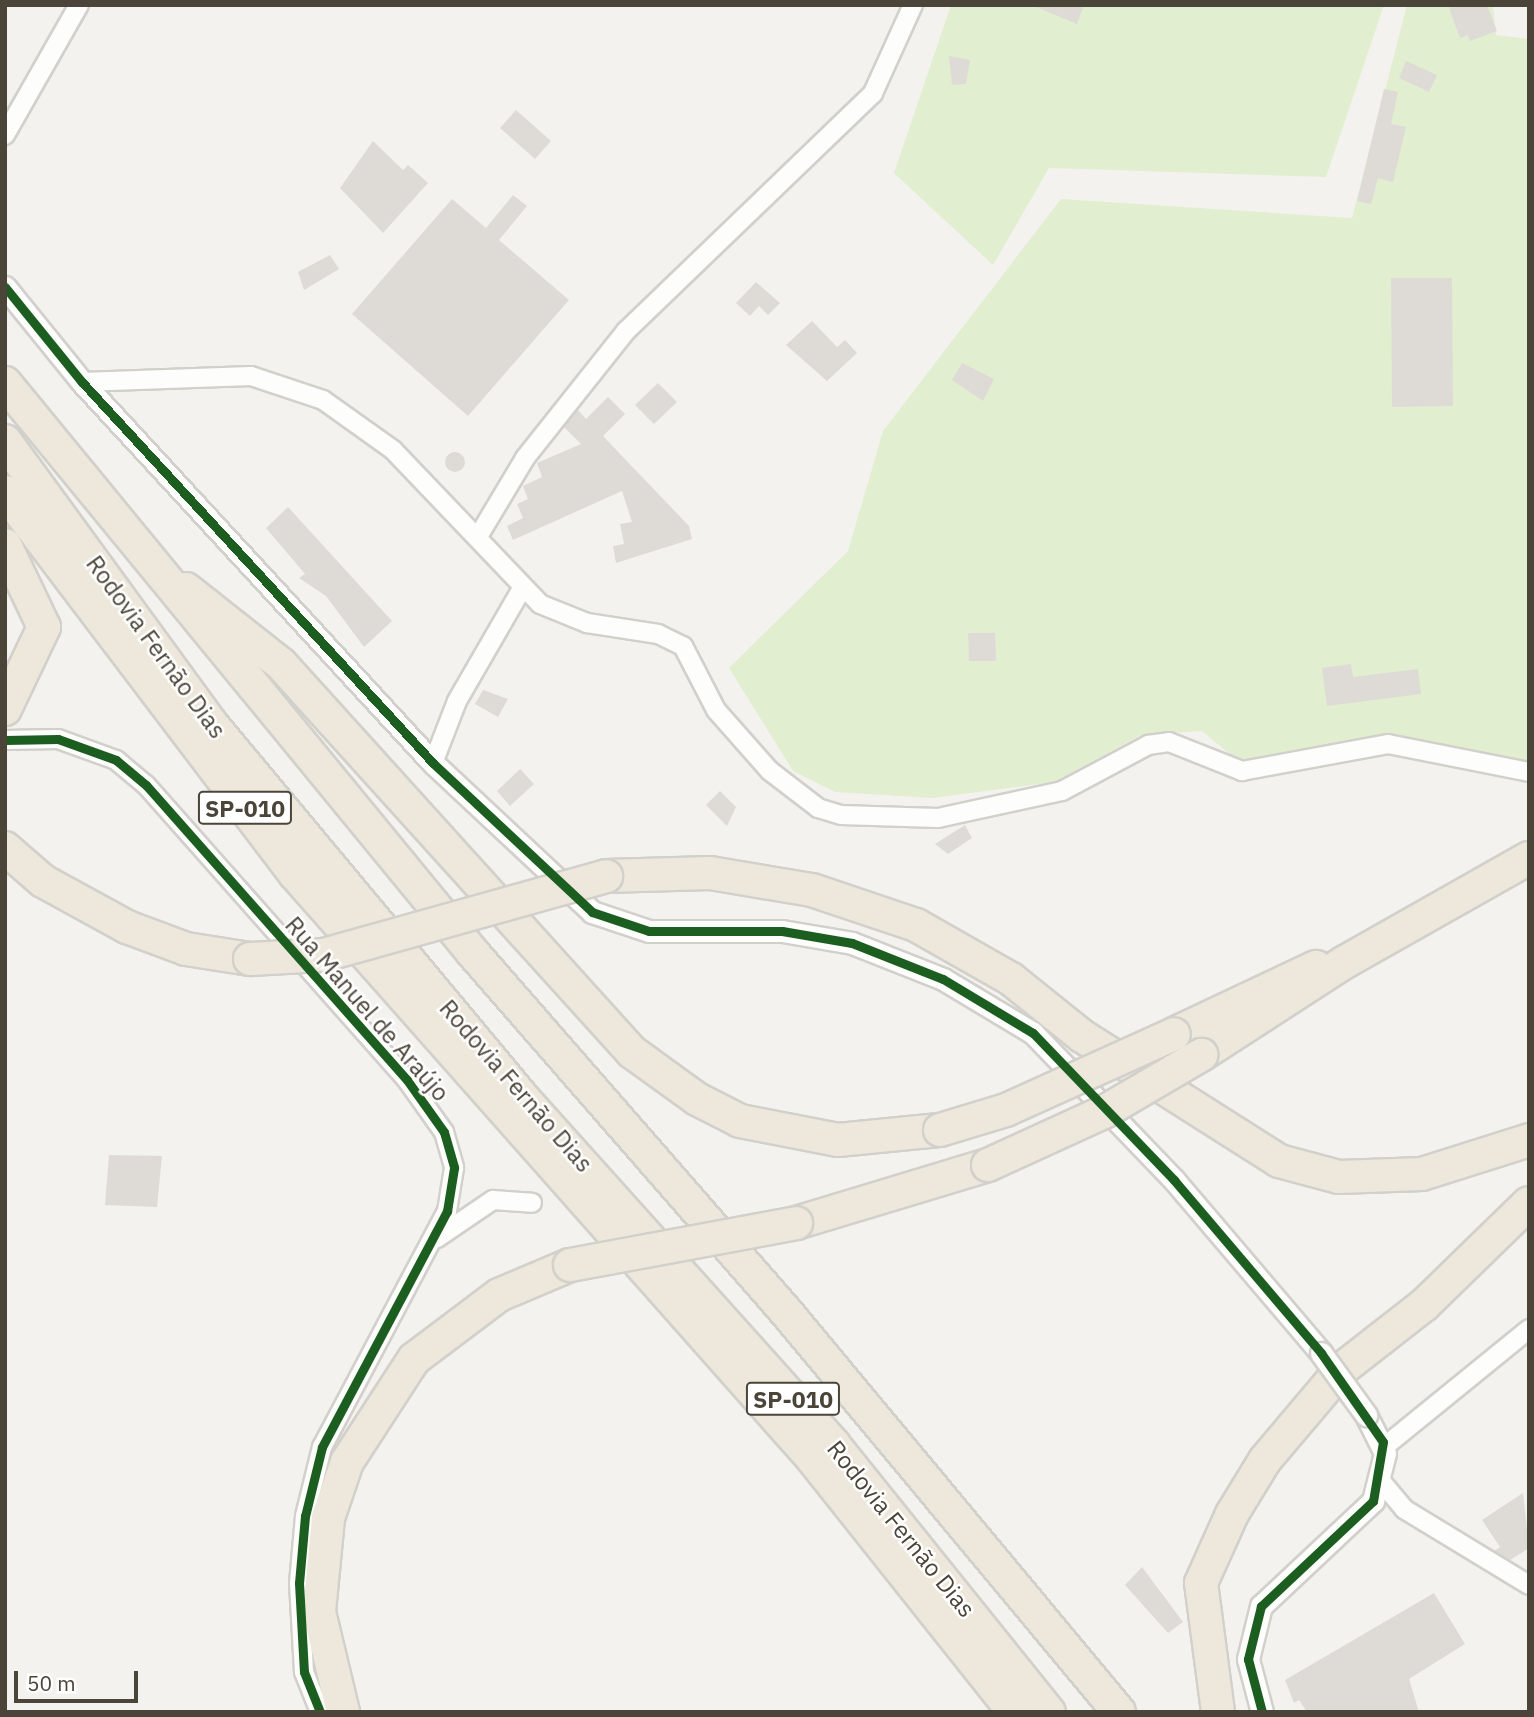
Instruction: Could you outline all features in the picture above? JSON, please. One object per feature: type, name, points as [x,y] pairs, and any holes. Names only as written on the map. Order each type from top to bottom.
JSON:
[{"type":"highway","points":[[5,383],[156,572],[1119,1712]]},
{"type":"highway","name":"Rodovia Fernão Dias","points":[[5,441],[213,726],[523,1098],[834,1445],[1049,1712]]},
{"type":"highway","name":"Rodovia Fernão Dias","points":[[5,492],[295,874],[812,1458],[1014,1712]]},
{"type":"highway","points":[[5,545],[44,627],[5,709]]},
{"type":"highway","points":[[156,572],[198,596],[281,664],[623,1042],[697,1099],[740,1121],[838,1140],[940,1130],[1006,1110],[1174,1034],[1308,969],[1345,962]]},
{"type":"highway","points":[[5,848],[43,881],[127,927],[186,948],[250,959],[324,955],[606,876],[710,873],[812,890],[916,925],[1011,979],[1082,1036],[1279,1161],[1339,1177],[1422,1174],[1529,1140]]},
{"type":"highway","points":[[343,1712],[319,1612],[328,1518],[347,1462],[414,1359],[499,1295],[570,1265],[796,1223],[988,1165],[1104,1112],[1201,1055],[1345,962],[1529,858]]},
{"type":"highway","points":[[1218,1712],[1201,1583],[1232,1514],[1265,1460],[1342,1368],[1424,1305],[1529,1203]]},
{"type":"street","points":[[5,135],[79,5]]},
{"type":"street","points":[[479,535],[525,458],[626,331],[873,93],[913,5]]},
{"type":"street","points":[[5,287],[82,382],[433,763],[612,923],[649,931],[782,931],[852,943],[943,979],[1033,1033],[1174,1180],[1321,1353],[1366,1415],[1384,1447],[1380,1480],[1373,1500],[1349,1527],[1261,1606],[1248,1659],[1262,1712]]},
{"type":"street","points":[[82,382],[251,376],[323,400],[393,450],[479,535],[521,590],[587,623],[658,634],[683,646],[716,710],[770,771],[818,808],[841,815],[938,818],[1062,792],[1148,745],[1169,742],[1242,771],[1388,744],[1529,772]]},
{"type":"street","points":[[433,763],[457,701],[521,590]]},
{"type":"street","name":"Rua Manuel de Araújo","points":[[5,740],[58,739],[116,760],[136,776],[407,1080],[438,1120],[454,1168],[434,1240],[364,1357],[322,1447],[305,1516],[299,1583],[304,1672],[320,1712]]},
{"type":"street","points":[[434,1240],[493,1200],[531,1203]]},
{"type":"street","points":[[1384,1447],[1529,1329]]},
{"type":"street","points":[[1380,1480],[1404,1509],[1529,1585]]},
{"type":"green space","points":[[951,5],[1384,5],[1326,177],[1049,168],[993,265],[894,173]]},
{"type":"green space","points":[[1407,5],[1493,5],[1496,35],[1529,39],[1529,764],[1388,739],[1238,761],[1202,731],[1141,735],[1054,782],[932,798],[835,792],[793,771],[729,668],[848,551],[883,431],[1061,199],[1352,218]]},
{"type":"building","points":[[1031,5],[1084,5],[1077,24]]},
{"type":"building","points":[[1448,5],[1487,5],[1497,31],[1470,41],[1468,35],[1460,38]]},
{"type":"building","points":[[949,56],[970,60],[966,84],[952,85]]},
{"type":"building","points":[[1406,61],[1437,75],[1429,92],[1399,78]]},
{"type":"building","points":[[1384,89],[1398,92],[1391,124],[1406,127],[1393,182],[1378,178],[1371,204],[1357,201]]},
{"type":"building","points":[[516,110],[551,141],[535,159],[500,128]]},
{"type":"building","points":[[373,141],[403,170],[408,165],[428,183],[383,233],[340,188]]},
{"type":"building","points":[[513,195],[527,206],[499,240],[569,300],[468,416],[352,314],[452,199],[486,228]]},
{"type":"building","points":[[330,255],[339,269],[304,290],[298,272]]},
{"type":"building","points":[[1391,278],[1452,278],[1453,406],[1392,407]]},
{"type":"building","points":[[756,282],[780,303],[768,315],[759,306],[750,316],[736,303]]},
{"type":"building","points":[[812,321],[837,347],[845,340],[857,353],[827,381],[786,345]]},
{"type":"building","points":[[962,363],[994,379],[983,401],[952,380]]},
{"type":"building","points":[[658,383],[677,402],[654,424],[635,405]]},
{"type":"building","points":[[608,397],[625,414],[603,436],[689,526],[692,539],[616,563],[613,546],[624,544],[620,524],[632,522],[622,491],[513,540],[507,526],[523,518],[517,504],[528,499],[523,486],[542,477],[537,463],[581,444],[564,427],[578,410],[586,419]]},
{"type":"building","points":[[455,452],[462,455],[465,462],[462,469],[455,472],[448,469],[445,462],[448,455]]},
{"type":"building","points":[[288,507],[392,621],[364,647],[326,596],[299,578],[305,574],[266,528]]},
{"type":"building","points":[[968,633],[995,633],[996,661],[969,661]]},
{"type":"building","points":[[1351,664],[1353,677],[1418,669],[1421,694],[1327,706],[1322,668]]},
{"type":"building","points":[[483,690],[508,699],[498,717],[475,704]]},
{"type":"building","points":[[520,769],[534,784],[510,806],[497,791]]},
{"type":"building","points":[[720,791],[736,807],[727,826],[706,805]]},
{"type":"building","points":[[965,825],[972,838],[948,854],[935,844]]},
{"type":"building","points":[[109,1155],[162,1156],[157,1207],[105,1205]]},
{"type":"building","points":[[1523,1493],[1529,1548],[1510,1560],[1494,1551],[1500,1547],[1482,1520]]},
{"type":"building","points":[[1142,1567],[1183,1622],[1168,1633],[1125,1585]]},
{"type":"building","points":[[1434,1593],[1465,1644],[1409,1679],[1419,1712],[1307,1712],[1299,1700],[1294,1703],[1285,1680]]},
{"type":"cycle path","points":[[5,287],[82,382],[433,763],[592,912],[649,931],[782,931],[852,943],[943,979],[1033,1033],[1174,1180],[1321,1353],[1383,1442],[1373,1501],[1261,1606],[1248,1659],[1262,1712]]},
{"type":"cycle path","points":[[5,740],[58,739],[116,760],[146,785],[407,1080],[444,1132],[454,1168],[447,1211],[322,1447],[305,1516],[299,1583],[304,1672],[320,1712]]}]
